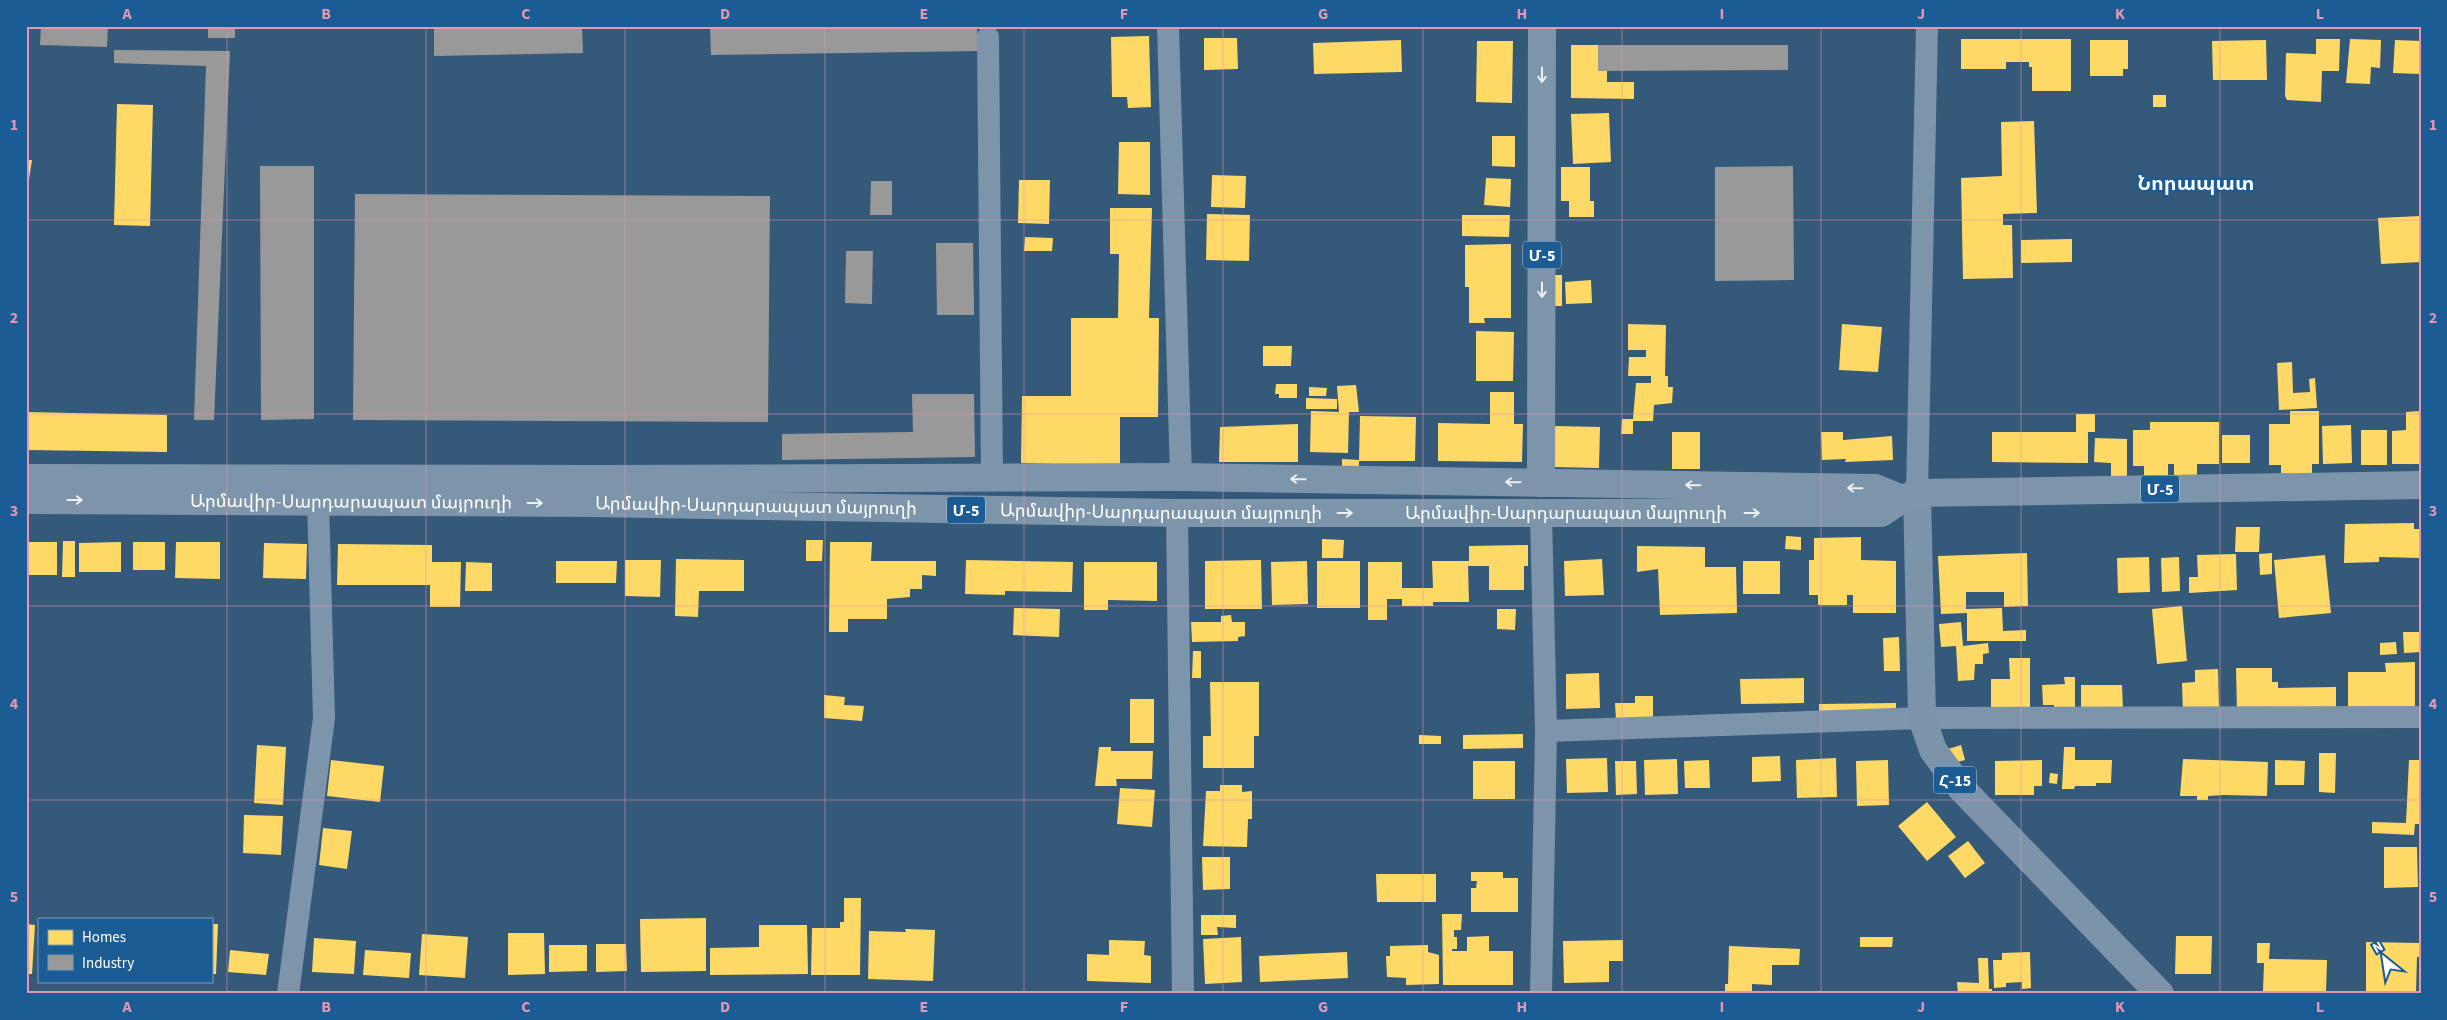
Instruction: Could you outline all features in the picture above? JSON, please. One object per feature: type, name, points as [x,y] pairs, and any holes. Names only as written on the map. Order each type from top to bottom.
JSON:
[{"type":"highway","name":"Արմավիր-Սարդարապատ մայրուղի","points":[[1541,483],[1542,26]]},
{"type":"highway","name":"Արմավիր-Սարդարապատ մայրուղի","points":[[26,500],[318,501],[992,477],[1875,488],[1909,496],[2421,485]]},
{"type":"highway","name":"Արմավիր-Սարդարապատ մայրուղի","points":[[26,478],[594,491],[1177,513],[1881,513],[1909,496]]},
{"type":"main road","name":"Հ-15","points":[[1909,496],[1922,718],[1934,750],[1961,788],[2160,994]]},
{"type":"street","points":[[1168,26],[1181,478]]},
{"type":"street","points":[[1909,496],[1927,26]]},
{"type":"street","points":[[988,37],[992,477]]},
{"type":"street","points":[[288,994],[324,718],[318,501]]},
{"type":"street","points":[[1177,513],[1183,994]]},
{"type":"street","points":[[1540,994],[1546,731],[1541,514]]},
{"type":"street","points":[[1546,731],[1922,718],[2421,717]]},
{"type":"building: Homes","points":[[1149,36],[1151,107],[1128,108],[1127,97],[1112,97],[1111,37]]},
{"type":"building: Homes","points":[[1204,38],[1237,38],[1238,69],[1204,70]]},
{"type":"building: Homes","points":[[1961,39],[2071,39],[2071,91],[2032,91],[2032,67],[2029,67],[2029,62],[2006,62],[2006,69],[1961,69]]},
{"type":"building: Homes","points":[[2316,39],[2340,39],[2339,71],[2322,71],[2321,102],[2287,100],[2285,96],[2286,53],[2316,54]]},
{"type":"building: Homes","points":[[2350,39],[2381,40],[2380,68],[2371,67],[2370,84],[2346,83]]},
{"type":"building: Homes","points":[[1401,40],[1402,72],[1314,74],[1313,43]]},
{"type":"building: Homes","points":[[2090,40],[2128,40],[2128,69],[2123,69],[2123,76],[2090,76]]},
{"type":"building: Homes","points":[[2266,40],[2267,80],[2213,80],[2212,41]]},
{"type":"building: Homes","points":[[2395,40],[2421,41],[2421,74],[2393,73]]},
{"type":"building: Homes","points":[[1477,41],[1513,41],[1512,103],[1476,102]]},
{"type":"building: Homes","points":[[1571,45],[1598,45],[1598,71],[1607,70],[1607,82],[1634,82],[1634,99],[1571,98]]},
{"type":"building: Homes","points":[[2153,95],[2166,95],[2166,107],[2153,107]]},
{"type":"building: Homes","points":[[117,104],[153,105],[150,226],[114,225]]},
{"type":"building: Homes","points":[[1609,113],[1611,162],[1573,164],[1571,114]]},
{"type":"building: Homes","points":[[2034,121],[2037,213],[2003,214],[2003,225],[2012,225],[2013,278],[1963,279],[1961,178],[2002,176],[2001,122]]},
{"type":"building: Homes","points":[[1492,136],[1515,136],[1515,167],[1492,166]]},
{"type":"building: Homes","points":[[1119,142],[1150,142],[1150,195],[1118,194]]},
{"type":"building: Homes","points":[[26,160],[32,160],[27,192],[26,192]]},
{"type":"building: Homes","points":[[1561,167],[1590,167],[1590,201],[1594,201],[1594,217],[1569,217],[1569,201],[1561,201]]},
{"type":"building: Homes","points":[[1212,175],[1246,176],[1245,208],[1211,207]]},
{"type":"building: Homes","points":[[1486,178],[1511,179],[1510,207],[1484,205]]},
{"type":"building: Homes","points":[[1019,180],[1050,180],[1049,224],[1018,223]]},
{"type":"building: Homes","points":[[1110,208],[1152,208],[1149,318],[1159,318],[1158,417],[1120,417],[1120,466],[1021,463],[1022,396],[1071,396],[1071,318],[1118,318],[1119,254],[1110,254]]},
{"type":"building: Homes","points":[[1207,214],[1250,215],[1249,261],[1206,260]]},
{"type":"building: Homes","points":[[1462,215],[1510,215],[1509,237],[1462,236]]},
{"type":"building: Homes","points":[[2421,216],[2421,262],[2381,264],[2378,218]]},
{"type":"building: Homes","points":[[1025,237],[1053,238],[1052,251],[1024,251]]},
{"type":"building: Homes","points":[[2072,239],[2072,262],[2021,263],[2021,240]]},
{"type":"building: Homes","points":[[1511,244],[1511,318],[1484,318],[1485,323],[1469,323],[1469,287],[1465,287],[1465,245]]},
{"type":"building: Homes","points":[[1552,275],[1562,275],[1562,306],[1552,306]]},
{"type":"building: Homes","points":[[1591,280],[1592,303],[1566,304],[1565,282]]},
{"type":"building: Homes","points":[[1628,324],[1666,325],[1665,376],[1668,376],[1668,387],[1673,387],[1672,403],[1654,405],[1653,421],[1633,421],[1633,434],[1621,434],[1622,419],[1633,419],[1636,383],[1651,383],[1651,376],[1628,376],[1629,357],[1646,357],[1646,350],[1628,350]]},
{"type":"building: Homes","points":[[1842,324],[1882,327],[1878,372],[1839,370]]},
{"type":"building: Homes","points":[[1476,331],[1514,332],[1513,381],[1476,381]]},
{"type":"building: Homes","points":[[1263,346],[1292,346],[1291,366],[1263,366]]},
{"type":"building: Homes","points":[[2292,362],[2293,393],[2310,392],[2309,379],[2315,378],[2317,408],[2279,410],[2277,363]]},
{"type":"building: Homes","points":[[1276,384],[1297,384],[1297,398],[1279,398],[1279,394],[1275,394]]},
{"type":"building: Homes","points":[[1356,385],[1359,412],[1349,412],[1348,453],[1310,452],[1311,411],[1339,412],[1337,386]]},
{"type":"building: Homes","points":[[1309,387],[1327,388],[1326,396],[1309,396]]},
{"type":"building: Homes","points":[[1490,392],[1514,392],[1514,424],[1523,424],[1522,462],[1438,461],[1438,423],[1490,424]]},
{"type":"building: Homes","points":[[1306,398],[1337,399],[1337,409],[1306,409]]},
{"type":"building: Homes","points":[[2290,411],[2319,411],[2319,464],[2312,464],[2312,478],[2281,478],[2281,465],[2269,465],[2269,424],[2290,424]]},
{"type":"building: Homes","points":[[2421,411],[2421,464],[2392,464],[2392,431],[2406,430],[2406,412]]},
{"type":"building: Homes","points":[[26,412],[167,415],[167,452],[26,450]]},
{"type":"building: Homes","points":[[2076,414],[2095,414],[2095,432],[2088,432],[2088,463],[1992,462],[1992,432],[2076,432]]},
{"type":"building: Homes","points":[[1360,416],[1416,417],[1415,461],[1359,461],[1359,477],[1342,477],[1342,459],[1359,460]]},
{"type":"building: Homes","points":[[2150,422],[2219,422],[2219,464],[2197,464],[2197,479],[2174,479],[2174,464],[2168,464],[2168,478],[2144,478],[2144,466],[2133,466],[2133,430],[2150,430]]},
{"type":"building: Homes","points":[[1298,424],[1298,462],[1219,462],[1220,427]]},
{"type":"building: Homes","points":[[2351,425],[2352,463],[2323,464],[2322,426]]},
{"type":"building: Homes","points":[[1553,426],[1600,427],[1599,468],[1552,467]]},
{"type":"building: Homes","points":[[2361,430],[2387,430],[2387,465],[2361,465]]},
{"type":"building: Homes","points":[[1672,432],[1700,432],[1700,469],[1672,469]]},
{"type":"building: Homes","points":[[1821,432],[1843,432],[1843,440],[1892,436],[1893,460],[1845,462],[1846,459],[1822,460]]},
{"type":"building: Homes","points":[[2222,435],[2250,435],[2250,463],[2222,463]]},
{"type":"building: Homes","points":[[2095,438],[2127,439],[2127,480],[2111,480],[2111,463],[2094,462]]},
{"type":"building: Homes","points":[[2414,523],[2414,529],[2421,529],[2421,558],[2379,557],[2379,562],[2344,563],[2345,524]]},
{"type":"building: Homes","points":[[2236,527],[2260,527],[2259,552],[2235,552]]},
{"type":"building: Homes","points":[[1786,536],[1801,537],[1801,550],[1785,549]]},
{"type":"building: Homes","points":[[1861,537],[1861,560],[1896,561],[1896,613],[1853,613],[1853,595],[1847,595],[1847,605],[1818,605],[1818,595],[1809,595],[1809,560],[1814,560],[1814,538]]},
{"type":"building: Homes","points":[[1322,539],[1344,540],[1343,558],[1322,558]]},
{"type":"building: Homes","points":[[806,540],[823,540],[822,561],[806,561]]},
{"type":"building: Homes","points":[[63,541],[75,541],[75,577],[62,577]]},
{"type":"building: Homes","points":[[26,542],[57,542],[57,575],[26,575]]},
{"type":"building: Homes","points":[[121,542],[121,572],[79,572],[79,543]]},
{"type":"building: Homes","points":[[133,542],[165,542],[165,570],[133,570]]},
{"type":"building: Homes","points":[[176,542],[220,542],[220,579],[175,578]]},
{"type":"building: Homes","points":[[830,542],[872,542],[871,561],[936,561],[936,576],[922,575],[922,589],[910,589],[910,597],[887,599],[887,619],[848,619],[848,632],[829,632]]},
{"type":"building: Homes","points":[[264,543],[307,544],[306,579],[263,578]]},
{"type":"building: Homes","points":[[338,544],[432,545],[432,562],[461,562],[460,607],[430,607],[430,585],[337,585]]},
{"type":"building: Homes","points":[[1528,545],[1528,566],[1524,566],[1524,590],[1489,590],[1489,566],[1468,566],[1469,602],[1433,602],[1433,606],[1402,606],[1402,599],[1387,599],[1387,620],[1368,620],[1368,562],[1402,562],[1402,588],[1433,588],[1432,561],[1469,561],[1469,546]]},
{"type":"building: Homes","points":[[1637,546],[1705,547],[1705,567],[1736,567],[1737,613],[1660,615],[1658,569],[1637,572]]},
{"type":"building: Homes","points":[[2027,553],[2028,606],[2004,607],[2004,592],[1966,592],[1966,609],[2002,608],[2003,631],[2026,630],[2026,641],[1967,641],[1967,613],[1941,614],[1938,556]]},
{"type":"building: Homes","points":[[2272,553],[2272,574],[2260,575],[2259,554]]},
{"type":"building: Homes","points":[[2236,554],[2237,590],[2189,593],[2189,577],[2198,577],[2197,555]]},
{"type":"building: Homes","points":[[2325,555],[2331,613],[2279,618],[2274,560]]},
{"type":"building: Homes","points":[[2149,557],[2150,592],[2118,593],[2117,558]]},
{"type":"building: Homes","points":[[2179,557],[2180,591],[2162,592],[2161,558]]},
{"type":"building: Homes","points":[[676,559],[744,560],[744,591],[699,591],[698,617],[675,616]]},
{"type":"building: Homes","points":[[1602,559],[1604,595],[1565,596],[1564,561]]},
{"type":"building: Homes","points":[[625,560],[661,560],[660,597],[625,596]]},
{"type":"building: Homes","points":[[966,560],[1073,562],[1072,592],[1005,591],[1005,595],[965,594]]},
{"type":"building: Homes","points":[[1261,560],[1262,609],[1205,609],[1205,561]]},
{"type":"building: Homes","points":[[556,561],[617,561],[616,583],[556,583]]},
{"type":"building: Homes","points":[[1307,561],[1308,604],[1272,605],[1271,562]]},
{"type":"building: Homes","points":[[1317,561],[1360,561],[1360,608],[1317,608]]},
{"type":"building: Homes","points":[[1743,561],[1780,561],[1780,594],[1743,594]]},
{"type":"building: Homes","points":[[466,562],[492,563],[492,591],[465,591]]},
{"type":"building: Homes","points":[[1084,562],[1157,562],[1157,601],[1108,600],[1108,610],[1084,610]]},
{"type":"building: Homes","points":[[2182,606],[2187,661],[2157,664],[2152,609]]},
{"type":"building: Homes","points":[[1014,608],[1060,609],[1059,637],[1013,635]]},
{"type":"building: Homes","points":[[1497,609],[1516,609],[1515,630],[1497,629]]},
{"type":"building: Homes","points":[[1231,615],[1232,622],[1245,622],[1245,636],[1238,637],[1238,641],[1192,642],[1191,622],[1221,622],[1221,616]]},
{"type":"building: Homes","points":[[1961,622],[1963,646],[1988,643],[1989,653],[1983,654],[1983,664],[1975,664],[1974,680],[1958,681],[1956,646],[1941,647],[1939,624]]},
{"type":"building: Homes","points":[[2403,632],[2421,632],[2421,652],[2404,653]]},
{"type":"building: Homes","points":[[1899,637],[1900,671],[1884,671],[1883,638]]},
{"type":"building: Homes","points":[[2396,642],[2397,654],[2380,655],[2380,643]]},
{"type":"building: Homes","points":[[1193,651],[1201,651],[1201,678],[1192,678]]},
{"type":"building: Homes","points":[[2009,658],[2030,658],[2030,711],[1991,712],[1991,679],[2010,679]]},
{"type":"building: Homes","points":[[2415,662],[2415,711],[2348,711],[2348,672],[2386,672],[2385,663]]},
{"type":"building: Homes","points":[[2236,668],[2272,668],[2272,682],[2278,682],[2278,688],[2336,687],[2336,711],[2237,712]]},
{"type":"building: Homes","points":[[2218,669],[2219,707],[2183,714],[2182,683],[2195,682],[2195,670]]},
{"type":"building: Homes","points":[[1599,673],[1600,708],[1566,709],[1566,674]]},
{"type":"building: Homes","points":[[2064,677],[2075,677],[2075,709],[2054,710],[2054,705],[2043,705],[2042,685],[2065,684]]},
{"type":"building: Homes","points":[[1804,678],[1804,703],[1741,704],[1740,679]]},
{"type":"building: Homes","points":[[1210,682],[1259,682],[1259,736],[1254,736],[1254,768],[1203,768],[1203,736],[1211,736]]},
{"type":"building: Homes","points":[[2081,685],[2122,685],[2123,710],[2081,711]]},
{"type":"building: Homes","points":[[824,695],[845,697],[844,705],[864,706],[862,721],[824,718]]},
{"type":"building: Homes","points":[[1635,696],[1653,696],[1653,719],[1616,720],[1615,703],[1635,703]]},
{"type":"building: Homes","points":[[1130,699],[1154,699],[1154,743],[1130,743]]},
{"type":"building: Homes","points":[[1896,703],[1896,714],[1819,716],[1819,704]]},
{"type":"building: Homes","points":[[1523,734],[1523,748],[1463,749],[1463,735]]},
{"type":"building: Homes","points":[[1419,735],[1441,736],[1441,744],[1419,744]]},
{"type":"building: Homes","points":[[257,745],[286,747],[283,805],[254,803]]},
{"type":"building: Homes","points":[[1961,745],[1965,760],[1949,764],[1945,750]]},
{"type":"building: Homes","points":[[1099,747],[1111,747],[1111,751],[1153,751],[1152,779],[1116,779],[1117,786],[1095,786]]},
{"type":"building: Homes","points":[[2064,747],[2075,747],[2075,760],[2112,760],[2111,783],[2096,783],[2096,786],[2075,786],[2074,789],[2062,789]]},
{"type":"building: Homes","points":[[2319,753],[2336,753],[2335,793],[2319,792]]},
{"type":"building: Homes","points":[[1780,756],[1781,781],[1752,782],[1752,757]]},
{"type":"building: Homes","points":[[1607,758],[1608,792],[1567,793],[1566,759]]},
{"type":"building: Homes","points":[[1836,758],[1837,797],[1797,798],[1796,760]]},
{"type":"building: Homes","points":[[1677,759],[1678,794],[1645,795],[1644,760]]},
{"type":"building: Homes","points":[[2183,759],[2268,762],[2267,796],[2224,795],[2208,796],[2208,800],[2197,800],[2197,796],[2180,796]]},
{"type":"building: Homes","points":[[331,760],[384,766],[380,802],[327,796]]},
{"type":"building: Homes","points":[[1709,760],[1710,788],[1685,788],[1684,761]]},
{"type":"building: Homes","points":[[1888,760],[1889,805],[1857,806],[1856,761]]},
{"type":"building: Homes","points":[[2042,760],[2042,786],[2034,786],[2034,795],[1995,795],[1995,761]]},
{"type":"building: Homes","points":[[2275,760],[2305,761],[2304,785],[2275,785]]},
{"type":"building: Homes","points":[[2409,760],[2421,760],[2421,824],[2415,824],[2414,835],[2372,833],[2372,822],[2406,823]]},
{"type":"building: Homes","points":[[1473,761],[1515,761],[1515,799],[1473,799]]},
{"type":"building: Homes","points":[[1615,761],[1636,761],[1637,794],[1616,795]]},
{"type":"building: Homes","points":[[2050,773],[2058,774],[2057,784],[2049,783]]},
{"type":"building: Homes","points":[[1220,785],[1242,785],[1242,792],[1252,791],[1252,819],[1248,819],[1247,847],[1203,846],[1206,791],[1220,791]]},
{"type":"building: Homes","points":[[1120,788],[1155,790],[1152,827],[1117,824]]},
{"type":"building: Homes","points":[[1927,802],[1956,837],[1927,861],[1898,826]]},
{"type":"building: Homes","points":[[244,815],[283,816],[281,855],[243,853]]},
{"type":"building: Homes","points":[[323,828],[352,831],[347,869],[319,865]]},
{"type":"building: Homes","points":[[1968,841],[1985,863],[1965,878],[1948,856]]},
{"type":"building: Homes","points":[[2384,847],[2417,847],[2418,887],[2384,888]]},
{"type":"building: Homes","points":[[1202,857],[1230,857],[1230,889],[1203,890]]},
{"type":"building: Homes","points":[[1471,872],[1503,872],[1503,878],[1518,878],[1518,912],[1471,912],[1471,888],[1476,888],[1477,881],[1471,881]]},
{"type":"building: Homes","points":[[1376,874],[1436,874],[1436,902],[1377,902]]},
{"type":"building: Homes","points":[[844,898],[861,898],[860,975],[811,975],[812,928],[840,928],[840,922],[844,922]]},
{"type":"building: Homes","points":[[1442,914],[1462,914],[1461,930],[1454,930],[1454,937],[1457,937],[1457,949],[1452,949],[1452,951],[1467,951],[1467,937],[1489,936],[1489,951],[1513,951],[1513,985],[1443,985]]},
{"type":"building: Homes","points":[[1201,915],[1236,915],[1236,928],[1217,927],[1218,935],[1201,935]]},
{"type":"building: Homes","points":[[706,918],[706,971],[641,972],[640,919]]},
{"type":"building: Homes","points":[[26,924],[35,925],[32,974],[26,974]]},
{"type":"building: Homes","points":[[212,924],[218,924],[216,974],[212,974]]},
{"type":"building: Homes","points":[[759,925],[807,925],[808,974],[710,975],[710,948],[759,947]]},
{"type":"building: Homes","points":[[905,929],[935,930],[933,981],[868,979],[869,931],[906,932]]},
{"type":"building: Homes","points":[[508,933],[544,933],[545,974],[508,975]]},
{"type":"building: Homes","points":[[422,934],[468,937],[465,978],[419,975]]},
{"type":"building: Homes","points":[[2176,936],[2212,936],[2211,974],[2175,974]]},
{"type":"building: Homes","points":[[1241,937],[1242,982],[1205,984],[1203,939]]},
{"type":"building: Homes","points":[[1860,937],[1893,937],[1892,947],[1860,947]]},
{"type":"building: Homes","points":[[314,938],[356,941],[354,974],[312,972]]},
{"type":"building: Homes","points":[[1109,940],[1145,941],[1144,955],[1151,956],[1151,983],[1087,981],[1087,954],[1109,955]]},
{"type":"building: Homes","points":[[1623,940],[1623,961],[1609,961],[1609,982],[1564,983],[1563,941]]},
{"type":"building: Homes","points":[[2366,942],[2421,943],[2421,957],[2417,957],[2416,992],[2366,991]]},
{"type":"building: Homes","points":[[2257,943],[2270,943],[2269,959],[2327,960],[2326,993],[2263,991],[2264,963],[2257,963]]},
{"type":"building: Homes","points":[[596,944],[626,944],[627,971],[596,972]]},
{"type":"building: Homes","points":[[549,945],[587,945],[587,971],[549,972]]},
{"type":"building: Homes","points":[[1428,945],[1428,952],[1439,955],[1439,984],[1406,985],[1406,978],[1387,977],[1386,956],[1390,956],[1390,946]]},
{"type":"building: Homes","points":[[1729,946],[1800,949],[1799,965],[1772,965],[1772,985],[1752,984],[1752,994],[1725,994],[1725,984],[1728,984]]},
{"type":"building: Homes","points":[[230,950],[269,954],[266,975],[228,972]]},
{"type":"building: Homes","points":[[365,950],[411,953],[409,978],[363,975]]},
{"type":"building: Homes","points":[[1347,952],[1348,978],[1260,982],[1259,956]]},
{"type":"building: Homes","points":[[2030,952],[2031,988],[2022,989],[2022,982],[2006,983],[2006,987],[1994,988],[1993,960],[2002,960],[2002,953]]},
{"type":"building: Homes","points":[[1978,958],[1988,958],[1989,989],[1992,989],[1992,994],[1958,994],[1957,982],[1979,983]]},
{"type":"building: Industry","points":[[41,26],[108,26],[107,47],[40,45]]},
{"type":"building: Industry","points":[[208,26],[235,26],[235,38],[208,38]]},
{"type":"building: Industry","points":[[434,26],[582,26],[583,53],[434,56]]},
{"type":"building: Industry","points":[[710,26],[977,26],[978,51],[711,55]]},
{"type":"building: Industry","points":[[1598,45],[1788,45],[1788,70],[1598,71]]},
{"type":"building: Industry","points":[[114,50],[230,51],[214,420],[194,420],[206,66],[114,63]]},
{"type":"building: Industry","points":[[260,166],[314,166],[314,419],[261,420]]},
{"type":"building: Industry","points":[[1793,166],[1794,280],[1715,281],[1715,167]]},
{"type":"building: Industry","points":[[871,181],[892,181],[892,215],[870,215]]},
{"type":"building: Industry","points":[[355,194],[770,196],[768,422],[353,420]]},
{"type":"building: Industry","points":[[936,243],[973,243],[974,315],[937,315]]},
{"type":"building: Industry","points":[[846,251],[873,251],[872,304],[845,303]]},
{"type":"building: Industry","points":[[912,394],[974,394],[975,457],[782,460],[782,434],[913,432]]},
{"type":"district","name":"Նորապատ","points":[[2196,183]]}]
